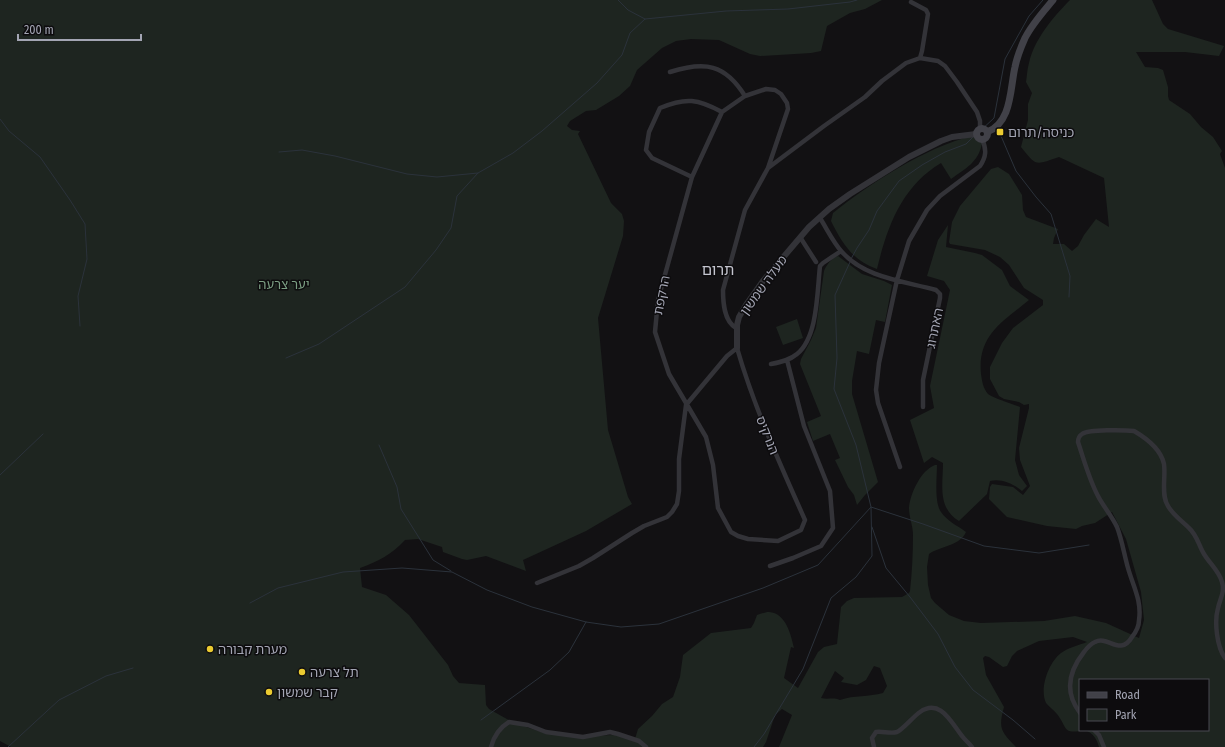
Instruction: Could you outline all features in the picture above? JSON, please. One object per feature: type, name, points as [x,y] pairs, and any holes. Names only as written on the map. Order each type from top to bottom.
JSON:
[{"type":"main road","points":[[987,132],[984,129],[978,131],[978,138],[982,139],[986,137],[987,132],[995,128],[1005,113],[1009,101],[1015,65],[1026,37],[1053,0]]},
{"type":"street","points":[[911,2],[926,10],[928,14],[920,58]]},
{"type":"street","points":[[768,168],[865,97],[897,69],[912,60],[920,58],[938,61],[949,71],[977,112],[980,121],[978,131]]},
{"type":"street","points":[[670,72],[696,66],[705,66],[722,72],[737,84],[745,96]]},
{"type":"street","points":[[692,177],[652,158],[646,150],[649,132],[660,108],[674,103],[693,100],[707,104],[722,112],[745,96],[766,89],[775,90],[780,94],[787,103],[788,109],[768,168],[745,210],[723,290],[723,299],[727,317],[736,328]]},
{"type":"street","name":"הרקפת","points":[[722,112],[692,177],[658,300],[655,332],[669,374],[706,437],[713,465],[718,508],[730,532],[748,539],[778,541],[801,530],[805,520]]},
{"type":"street","name":"מעלה שמשון","points":[[737,348],[736,328],[739,317],[763,281],[800,237],[820,218],[850,194],[915,154],[941,141],[978,131]]},
{"type":"street","points":[[900,467],[878,403],[876,390],[879,363],[897,280],[909,241],[927,210],[940,196],[980,166],[984,160],[986,147],[982,139]]},
{"type":"street","points":[[820,218],[841,251],[852,261],[871,272],[897,280]]},
{"type":"street","points":[[800,237],[816,262]]},
{"type":"street","points":[[772,364],[787,360],[798,354],[809,337],[814,316],[820,266],[841,251]]},
{"type":"street","name":"האתרוג","points":[[897,280],[936,290],[940,294],[923,380],[924,407]]},
{"type":"street","points":[[537,583],[579,566],[644,526],[667,517],[672,512],[677,504],[679,490],[679,459],[686,405],[727,356],[737,348]]},
{"type":"street","name":"הנרקיס","points":[[737,348],[747,380],[775,453],[805,520]]},
{"type":"street","points":[[770,566],[821,546],[833,528],[830,490],[804,426],[787,360]]},
{"type":"street","points":[[1079,711],[1072,698],[1071,688],[1073,669],[1076,662],[1091,644],[1096,641],[1101,640],[1116,646],[1125,645],[1136,632],[1139,621],[1140,606],[1128,568],[1122,540],[1116,526],[1097,495],[1078,442],[1080,435],[1084,432],[1134,431],[1145,439],[1160,455],[1164,464],[1165,501],[1168,507],[1193,532],[1204,554],[1217,570],[1223,584],[1223,592],[1217,610],[1217,620],[1219,646],[1225,658]]},
{"type":"street","points":[[874,747],[872,738],[876,732],[882,731],[893,733],[899,731],[921,711],[929,707],[936,708],[944,713],[972,747]]},
{"type":"street","points":[[491,747],[497,732],[502,726],[509,722],[528,725],[546,732],[583,737],[610,732],[639,741],[646,747]]},
{"type":"street","points":[[1095,731],[1099,735],[1104,747]]},
{"type":"green space","name":"יער צרעה","points":[[0,0],[882,0],[865,9],[850,13],[827,26],[821,51],[811,53],[760,56],[750,54],[719,40],[691,39],[676,41],[662,48],[637,70],[630,86],[619,96],[596,110],[586,111],[570,121],[567,126],[572,130],[580,131],[578,134],[611,203],[622,214],[624,221],[623,236],[598,318],[608,430],[628,497],[632,504],[586,531],[523,560],[526,571],[486,556],[467,560],[462,559],[443,552],[442,547],[418,539],[405,540],[395,550],[384,557],[360,568],[362,587],[386,595],[409,615],[448,665],[453,676],[459,683],[485,685],[486,705],[489,709],[512,722],[544,733],[581,736],[615,735],[635,739],[638,729],[662,704],[673,697],[680,677],[683,655],[711,633],[751,628],[757,615],[764,613],[775,613],[780,616],[787,626],[794,648],[791,647],[784,678],[798,688],[818,652],[824,647],[837,644],[841,607],[847,601],[854,598],[902,597],[909,593],[913,542],[913,532],[909,511],[910,502],[917,483],[921,477],[935,465],[937,465],[936,483],[937,502],[939,508],[946,518],[966,532],[963,537],[955,543],[929,554],[927,567],[928,585],[931,598],[949,615],[964,621],[981,623],[1044,621],[1075,616],[1106,623],[1139,638],[1144,620],[1141,592],[1126,539],[1112,512],[1095,523],[1076,529],[1047,526],[1007,517],[989,499],[990,487],[992,484],[1013,487],[1023,495],[1030,486],[1020,460],[1019,448],[1029,404],[1024,405],[999,396],[990,379],[990,367],[1002,343],[1013,328],[1043,305],[1043,300],[1024,288],[1009,265],[1000,257],[985,250],[950,244],[949,242],[952,222],[960,206],[991,169],[998,167],[1009,174],[1022,195],[1023,210],[1026,217],[1058,229],[1053,244],[1064,244],[1072,251],[1078,246],[1096,219],[1109,227],[1104,178],[1059,157],[1041,163],[1034,161],[1021,147],[1028,120],[1028,104],[1032,93],[1026,82],[1032,54],[1045,29],[1070,0],[1152,0],[1163,24],[1168,29],[1224,46],[1219,56],[1185,52],[1136,52],[1145,67],[1163,70],[1168,87],[1169,100],[1190,114],[1201,127],[1213,137],[1222,151],[1220,154],[1225,168],[1225,747],[1099,747],[1097,741],[1091,733],[1086,731],[1209,731],[1209,679],[1079,679],[1079,731],[1072,732],[1066,729],[1057,714],[1046,703],[1044,690],[1046,676],[1057,657],[1067,650],[1087,642],[1073,637],[1039,641],[1017,651],[1012,656],[1007,666],[1003,667],[989,657],[985,656],[983,658],[986,675],[1004,707],[1001,720],[1002,729],[1016,747],[779,747],[792,715],[782,709],[775,715],[763,747],[11,747],[0,741]],"holes":[[[874,666],[880,668],[887,686],[883,693],[840,700],[821,698],[835,671],[844,678],[841,682],[857,685],[866,680]]]},
{"type":"green space","points":[[972,136],[982,143],[978,155],[971,164],[951,179],[941,163],[927,172],[906,196],[891,223],[877,269],[854,256],[839,237],[831,221],[833,213],[863,190],[917,158],[954,141]]},
{"type":"green space","points":[[948,225],[946,247],[982,255],[1002,270],[1010,286],[1029,300],[994,330],[983,349],[981,360],[982,382],[988,394],[1020,407],[1015,460],[1019,475],[1027,486],[1022,491],[1007,482],[999,480],[990,481],[987,494],[959,521],[952,516],[944,502],[942,487],[943,463],[932,457],[924,463],[910,420],[934,408],[930,386],[950,290],[944,281],[927,276],[938,240]]},
{"type":"green space","points":[[838,256],[862,274],[892,285],[885,322],[876,320],[869,354],[857,351],[852,381],[852,394],[878,482],[857,505],[854,495],[848,487],[835,460],[840,458],[830,434],[813,441],[807,422],[821,416],[800,364],[816,328],[824,271],[826,266]]},
{"type":"green space","points":[[797,319],[803,338],[783,345],[776,327]]},
{"type":"waterway","points":[[618,0],[628,10],[645,19]]},
{"type":"waterway","points":[[286,358],[319,344],[405,287],[436,250],[451,228],[457,196],[478,173],[513,153],[542,131],[597,83],[622,55],[630,33],[645,19],[726,11],[788,9],[857,0]]},
{"type":"waterway","points":[[979,132],[994,118],[1005,59],[1029,16],[1043,0]]},
{"type":"waterway","points":[[0,119],[9,131],[40,157],[85,224],[87,259],[78,296],[80,326]]},
{"type":"waterway","points":[[998,129],[1016,171],[1051,214],[1070,276],[1069,297]]},
{"type":"waterway","points":[[851,259],[869,230],[877,211],[899,181],[922,165],[945,152],[966,144],[973,137]]},
{"type":"waterway","points":[[279,152],[302,150],[335,156],[407,174],[437,177],[478,173]]},
{"type":"waterway","points":[[754,747],[764,734],[803,669],[831,598],[856,577],[872,556],[871,507],[856,445],[834,389],[837,358],[835,295],[850,262]]},
{"type":"waterway","points":[[0,475],[43,434]]},
{"type":"waterway","points":[[379,445],[397,487],[401,509],[433,560],[451,571]]},
{"type":"waterway","points":[[250,603],[278,588],[343,572],[402,568],[452,572],[487,590],[532,607],[586,622],[621,627],[659,624],[763,588],[818,565],[871,507],[984,546],[1039,553],[1089,545]]},
{"type":"waterway","points":[[872,527],[886,568],[938,634],[955,667],[973,690],[1013,720],[1035,739]]},
{"type":"waterway","points":[[481,720],[550,670],[569,652],[586,622]]},
{"type":"waterway","points":[[8,747],[59,700],[106,676],[133,668]]},
{"type":"place","name":"כניסה/תרום","points":[[1000,132]]},
{"type":"place","name":"מערת קבורה","points":[[210,649]]},
{"type":"place","name":"תל צרעה","points":[[302,672]]},
{"type":"place","name":"קבר שמשון","points":[[269,692]]},
{"type":"district","name":"תרום","points":[[718,270]]}]
